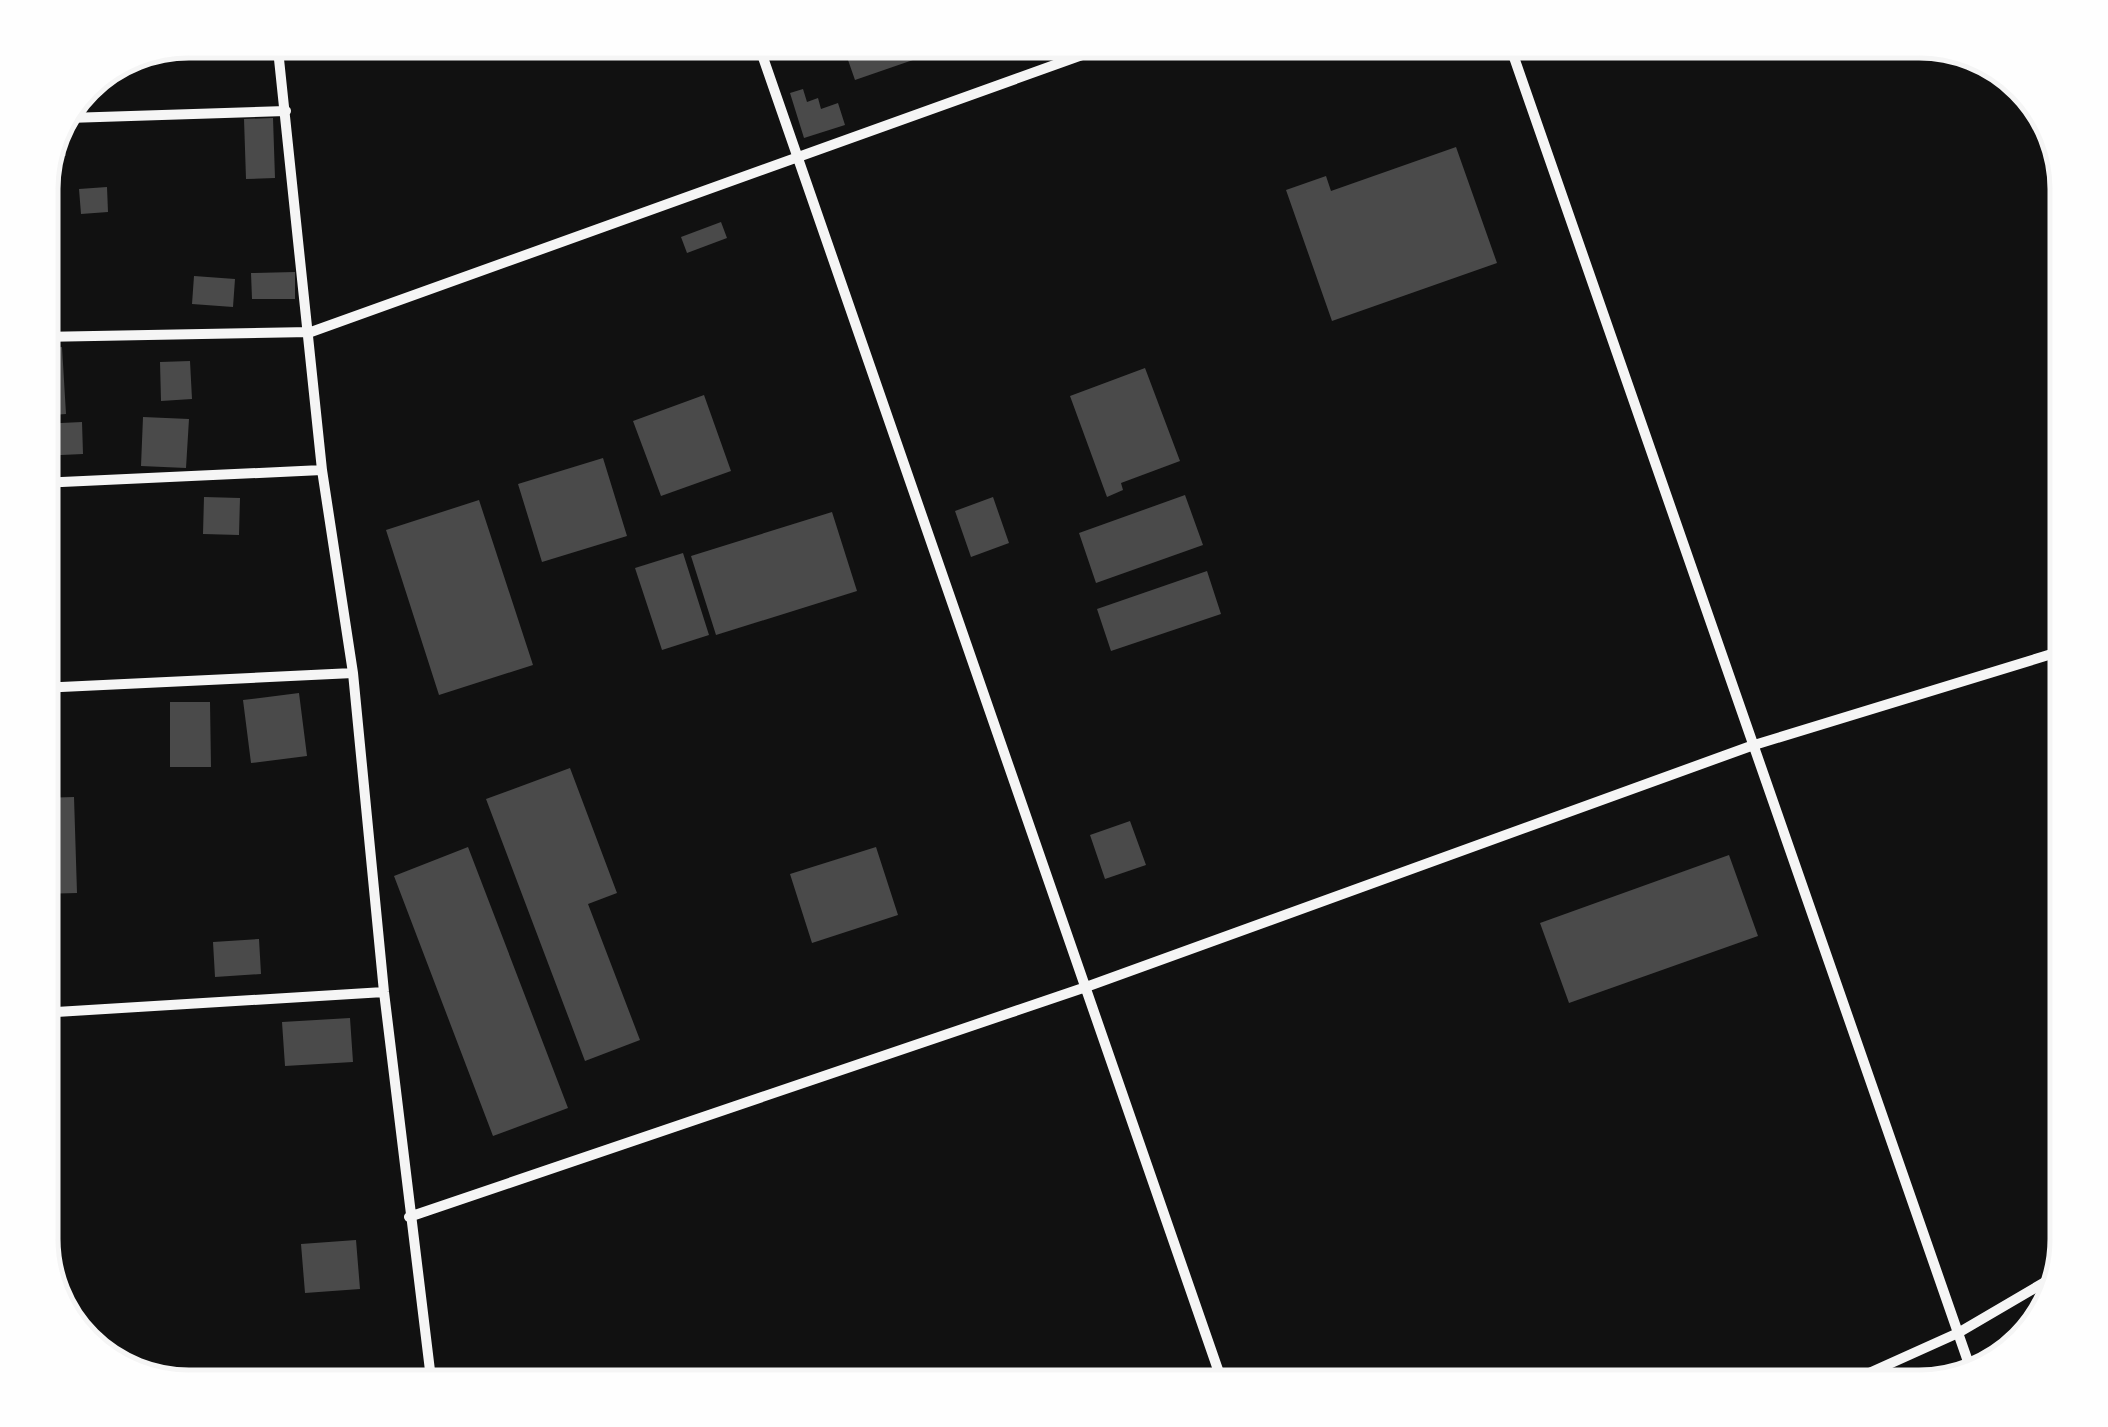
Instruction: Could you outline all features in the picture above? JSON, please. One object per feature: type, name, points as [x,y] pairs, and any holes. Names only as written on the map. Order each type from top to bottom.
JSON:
[{"type":"street","points":[[280,57],[311,332],[322,470],[352,673],[409,1217],[430,1370]]},
{"type":"street","points":[[762,57],[1218,1370]]},
{"type":"street","points":[[58,337],[311,332],[1077,57]]},
{"type":"street","points":[[1514,57],[1968,1361]]},
{"type":"street","points":[[80,118],[286,111]]},
{"type":"street","points":[[58,482],[322,470]]},
{"type":"street","points":[[409,1217],[1086,987],[1751,746],[2050,655]]},
{"type":"street","points":[[58,687],[352,673]]},
{"type":"street","points":[[58,1012],[384,992]]},
{"type":"street","points":[[1876,1370],[1958,1333],[2042,1283]]},
{"type":"building","points":[[847,57],[922,57],[855,80]]},
{"type":"building","points":[[803,89],[807,102],[818,98],[821,109],[838,103],[845,125],[804,138],[790,93]]},
{"type":"building","points":[[273,118],[275,178],[246,179],[244,119]]},
{"type":"building","points":[[1456,147],[1497,263],[1332,321],[1286,190],[1326,176],[1331,191]]},
{"type":"building","points":[[107,187],[108,212],[81,214],[79,189]]},
{"type":"building","points":[[721,222],[727,238],[687,253],[681,237]]},
{"type":"building","points":[[295,272],[295,299],[252,299],[251,273]]},
{"type":"building","points":[[194,276],[235,279],[233,307],[192,304]]},
{"type":"building","points":[[58,347],[62,347],[66,414],[58,415]]},
{"type":"building","points":[[190,361],[192,399],[161,401],[160,362]]},
{"type":"building","points":[[1145,368],[1180,461],[1121,483],[1123,490],[1107,497],[1070,396]]},
{"type":"building","points":[[704,395],[731,471],[661,496],[633,421]]},
{"type":"building","points":[[143,417],[189,419],[186,468],[141,466]]},
{"type":"building","points":[[82,422],[83,454],[58,455],[58,423]]},
{"type":"building","points":[[603,458],[627,536],[542,562],[518,484]]},
{"type":"building","points":[[1185,495],[1203,545],[1096,583],[1079,533]]},
{"type":"building","points":[[204,497],[240,498],[239,535],[203,534]]},
{"type":"building","points":[[993,497],[1009,543],[971,557],[955,511]]},
{"type":"building","points":[[479,500],[533,665],[439,695],[386,530]]},
{"type":"building","points":[[832,512],[857,591],[716,635],[691,556]]},
{"type":"building","points":[[683,553],[709,635],[662,650],[635,568]]},
{"type":"building","points":[[1207,571],[1221,614],[1111,651],[1097,609]]},
{"type":"building","points":[[299,693],[307,756],[251,763],[243,700]]},
{"type":"building","points":[[170,702],[210,702],[211,767],[170,767]]},
{"type":"building","points":[[570,768],[617,893],[588,904],[640,1040],[585,1061],[486,799]]},
{"type":"building","points":[[58,797],[74,797],[77,893],[58,894]]},
{"type":"building","points":[[1130,821],[1146,865],[1105,879],[1090,835]]},
{"type":"building","points":[[468,847],[568,1108],[493,1136],[394,876]]},
{"type":"building","points":[[876,847],[898,915],[812,943],[790,874]]},
{"type":"building","points":[[1729,855],[1758,936],[1569,1003],[1540,923]]},
{"type":"building","points":[[259,939],[261,974],[215,977],[213,942]]},
{"type":"building","points":[[350,1018],[353,1062],[285,1066],[282,1022]]},
{"type":"building","points":[[356,1240],[360,1289],[305,1293],[301,1244]]}]
